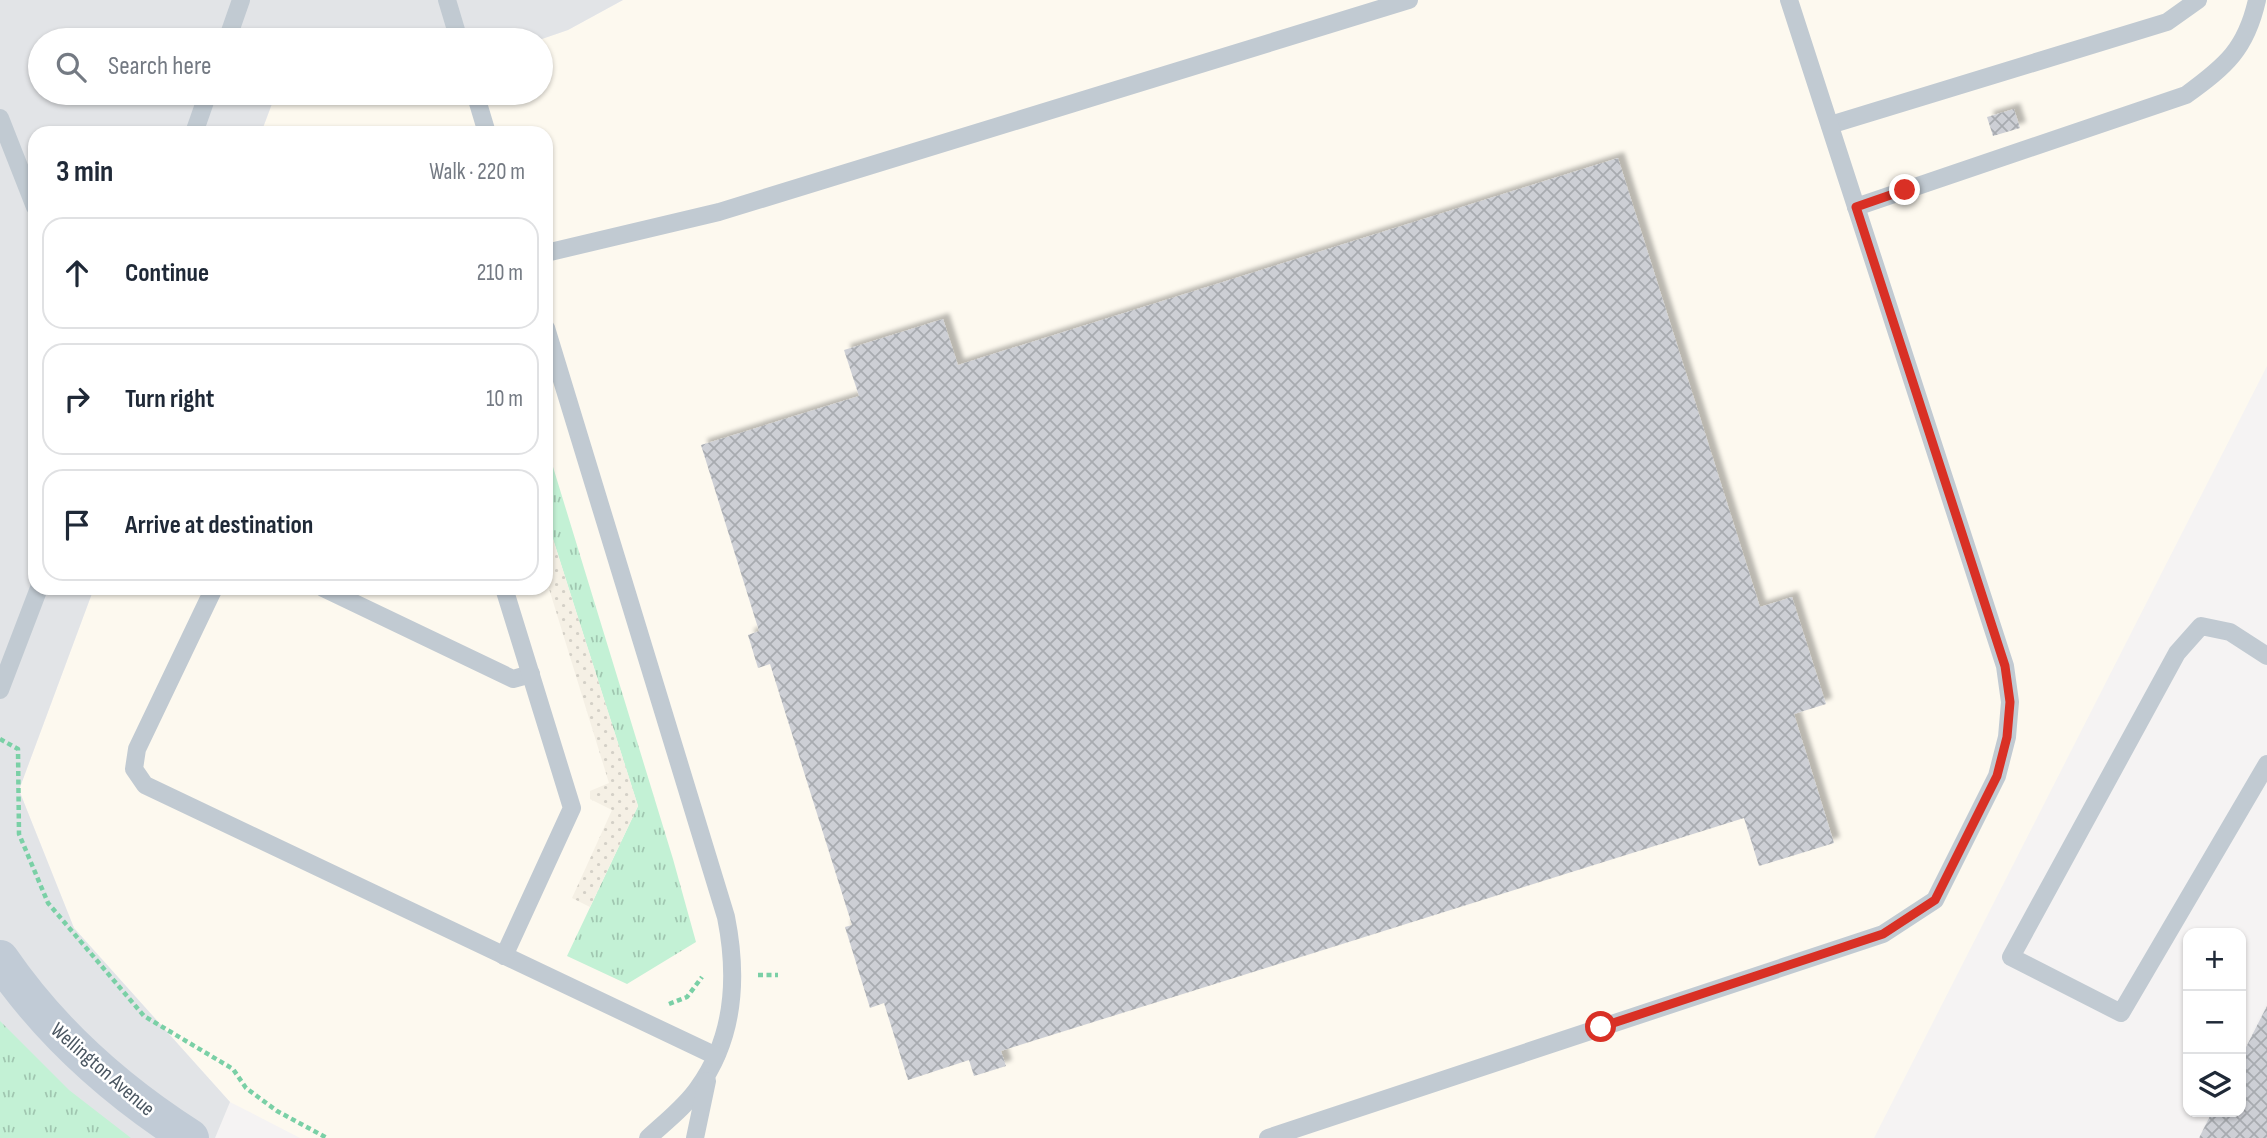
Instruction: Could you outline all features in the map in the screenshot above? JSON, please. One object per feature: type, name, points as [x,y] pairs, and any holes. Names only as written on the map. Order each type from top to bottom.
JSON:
[{"type":"main road","name":"Wellington Avenue","points":[[0,959],[41,1014],[77,1051],[119,1088],[190,1138]]},
{"type":"lane","points":[[231,28],[241,0]]},
{"type":"lane","points":[[447,0],[455,28]]},
{"type":"lane","points":[[553,251],[719,212],[1409,0]]},
{"type":"lane","points":[[1268,1138],[1883,934],[1935,900],[1997,776],[2007,737],[2010,702],[2005,666],[1789,0]]},
{"type":"lane","points":[[1829,125],[2167,22],[2199,0]]},
{"type":"lane","points":[[1856,207],[2186,95],[2220,71],[2250,31],[2257,0]]},
{"type":"lane","points":[[196,126],[204,105]]},
{"type":"lane","points":[[479,105],[485,126]]},
{"type":"lane","points":[[0,118],[28,189]]},
{"type":"lane","points":[[553,351],[726,917],[732,947],[733,994],[695,1138]]},
{"type":"lane","points":[[0,690],[36,595]]},
{"type":"lane","points":[[211,595],[137,749],[135,769],[138,778],[154,790],[504,956],[713,1063]]},
{"type":"lane","points":[[338,595],[513,679],[531,674]]},
{"type":"lane","points":[[504,956],[572,808],[506,595]]},
{"type":"lane","points":[[2267,656],[2230,632],[2201,626],[2176,653],[2011,957],[2121,1013],[2267,764]]},
{"type":"lane","points":[[649,1138],[688,1101],[713,1063]]},
{"type":"path","points":[[0,739],[18,749],[19,834],[48,903],[144,1016],[233,1069],[246,1088],[277,1111],[327,1138]]},
{"type":"path","points":[[758,975],[778,975]]},
{"type":"shaded area","points":[[0,0],[623,0],[568,30],[553,35],[553,28],[28,28],[28,105],[272,105],[264,126],[28,126],[28,595],[91,595],[19,790],[74,928],[230,1102],[215,1138],[0,1138]]},
{"type":"shaded area","points":[[623,0],[2267,0],[2267,366],[1874,1138],[300,1138],[230,1102],[74,928],[19,790],[91,595],[553,595],[553,126],[264,126],[272,105],[553,105],[553,35],[568,30]]},
{"type":"green space","points":[[553,467],[696,942],[627,984],[567,956],[638,806],[553,539]]},
{"type":"green space","points":[[0,1021],[69,1090],[131,1138],[0,1138]]},
{"type":"sand","points":[[553,539],[638,806],[590,907],[572,898],[612,810],[590,799],[590,791],[609,783],[551,595]]},
{"type":"building","points":[[2014,109],[2020,128],[1993,136],[1987,117]]},
{"type":"building","points":[[1618,158],[1760,607],[1792,597],[1826,704],[1794,714],[1834,843],[1759,866],[1744,818],[1001,1051],[1006,1066],[974,1076],[969,1060],[908,1080],[884,1003],[870,1008],[845,927],[852,925],[770,664],[758,668],[748,635],[759,631],[701,445],[859,396],[844,350],[943,319],[958,365]]},
{"type":"building","points":[[2267,1006],[2267,1138],[2199,1138],[2210,1117],[2246,1117],[2246,1047]]},
{"type":"route","points":[[1601,1027],[1883,934],[1935,900],[1997,776],[2007,737],[2010,702],[2005,666],[1856,207],[1905,190]]}]
